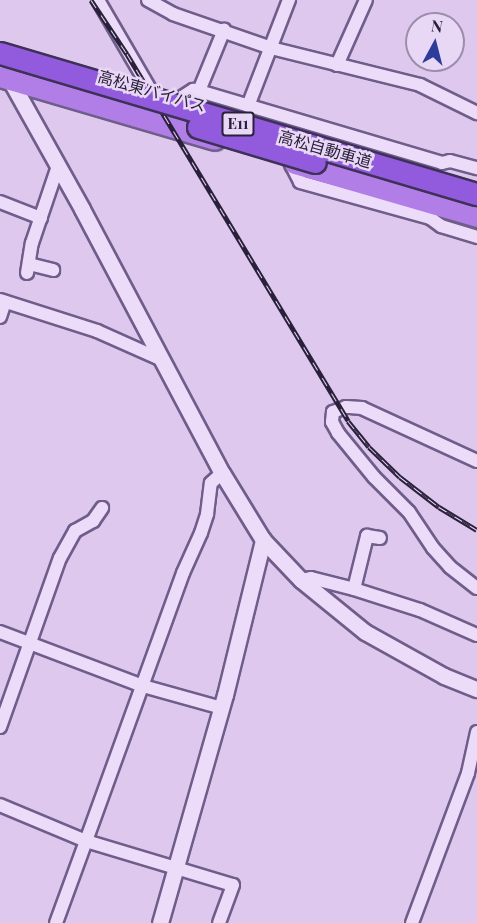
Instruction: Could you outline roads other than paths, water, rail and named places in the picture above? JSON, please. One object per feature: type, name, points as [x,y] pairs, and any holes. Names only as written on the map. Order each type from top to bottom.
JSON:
[{"type":"highway","name":"高松東バイパス","points":[[0,46],[179,99],[440,170],[477,188]]},
{"type":"highway","name":"高松自動車道","points":[[0,53],[477,194]]},
{"type":"highway","name":"高松東バイパス","points":[[2,76],[290,162],[432,211],[477,218]]},
{"type":"highway","name":"高松自動車道","points":[[2,76],[477,209]]},
{"type":"street","points":[[98,0],[151,91]]},
{"type":"street","points":[[148,0],[173,14],[272,48],[420,85],[477,113]]},
{"type":"street","points":[[248,106],[289,0]]},
{"type":"street","points":[[337,65],[366,0]]},
{"type":"street","points":[[201,86],[224,30]]},
{"type":"street","points":[[0,62],[2,76],[58,166],[222,474],[263,540],[301,580],[365,632],[444,676],[477,688]]},
{"type":"street","points":[[179,99],[192,90],[199,91],[440,170],[450,161],[477,168]]},
{"type":"street","points":[[53,270],[28,268],[32,243],[58,166]]},
{"type":"street","points":[[0,202],[41,218]]},
{"type":"street","points":[[432,211],[441,226],[477,237]]},
{"type":"street","points":[[0,317],[2,301],[97,331],[162,360]]},
{"type":"street","points":[[477,461],[362,408],[346,407],[333,412],[332,422],[345,442],[374,477],[409,513],[439,554],[477,588]]},
{"type":"street","points":[[56,923],[183,573],[201,533],[212,483],[222,474]]},
{"type":"street","points":[[0,728],[32,644],[42,604],[60,558],[75,531],[93,522],[102,508]]},
{"type":"street","points":[[354,590],[367,536],[380,538]]},
{"type":"street","points":[[160,923],[222,708],[263,540]]},
{"type":"street","points":[[301,580],[311,578],[420,610],[477,635]]},
{"type":"street","points":[[0,632],[143,686],[222,708]]},
{"type":"street","points":[[412,923],[468,773],[477,732]]},
{"type":"street","points":[[0,805],[86,841],[176,866],[233,885],[219,923]]},
{"type":"railway","points":[[91,0],[127,54],[348,421],[369,447],[400,477],[439,507],[477,530]]}]
